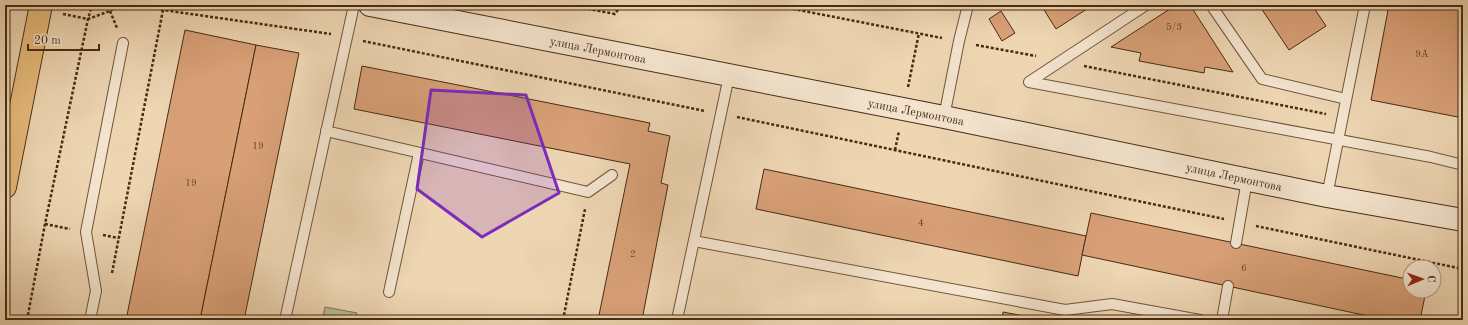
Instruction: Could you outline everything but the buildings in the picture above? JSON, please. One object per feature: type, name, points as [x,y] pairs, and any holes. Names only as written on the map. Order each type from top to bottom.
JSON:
[{"type":"main road","points":[[5,187],[41,5]]},
{"type":"street","name":"улица Лермонтова","points":[[383,6],[729,76],[944,117],[1327,196],[1463,220]]},
{"type":"lane","points":[[285,320],[354,5]]},
{"type":"lane","points":[[944,117],[959,41],[968,5]]},
{"type":"lane","points":[[1146,5],[1029,82],[1431,157],[1463,165]]},
{"type":"lane","points":[[1212,5],[1262,79],[1346,99]]},
{"type":"lane","points":[[1327,196],[1364,5]]},
{"type":"lane","points":[[90,320],[96,291],[86,232],[123,43]]},
{"type":"lane","points":[[677,320],[729,76]]},
{"type":"lane","points":[[326,131],[588,192],[612,175]]},
{"type":"lane","points":[[389,292],[419,152]]},
{"type":"lane","points":[[1236,244],[1247,180]]},
{"type":"lane","points":[[694,241],[1065,310],[1112,304],[1177,318],[1200,320]]},
{"type":"lane","points":[[1222,320],[1228,286]]},
{"type":"path","points":[[27,320],[45,224],[92,5]]},
{"type":"path","points":[[88,19],[110,12],[119,5]]},
{"type":"path","points":[[136,5],[333,34],[346,38],[721,114],[1463,269]]},
{"type":"path","points":[[568,5],[615,14],[620,5]]},
{"type":"path","points":[[111,276],[163,10]]},
{"type":"path","points":[[563,320],[588,192]]},
{"type":"highlighted area","points":[[431,90],[526,95],[559,193],[482,237],[417,189]]},
{"type":"green space","points":[[325,307],[357,313],[355,320],[322,320]]}]
